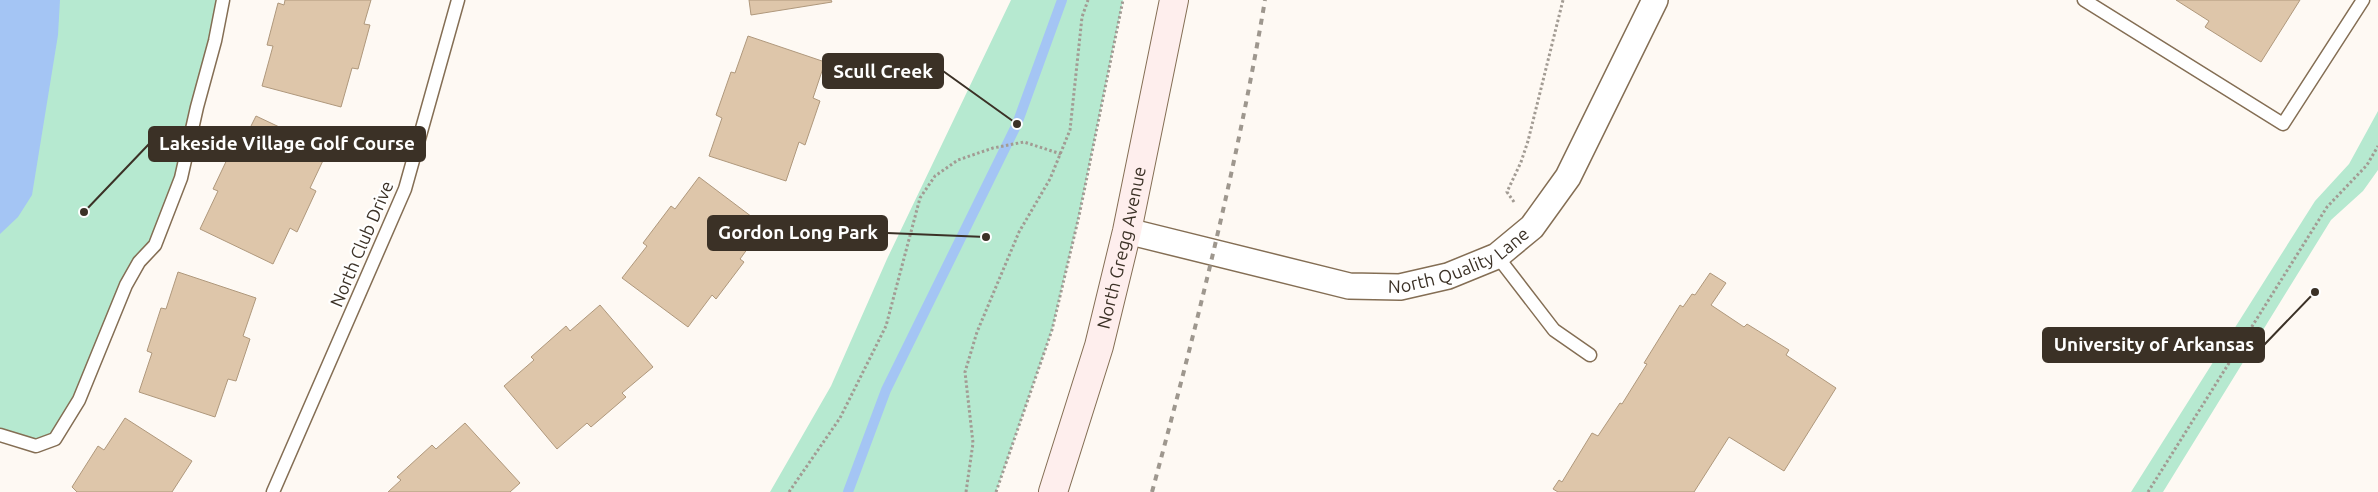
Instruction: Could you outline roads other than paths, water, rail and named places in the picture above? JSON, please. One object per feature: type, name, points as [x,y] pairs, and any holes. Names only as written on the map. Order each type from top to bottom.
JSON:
[{"type":"main road","name":"North Gregg Avenue","points":[[1053,492],[1099,346],[1127,231],[1174,0]]},
{"type":"street","name":"North Quality Lane","points":[[1127,231],[1349,286],[1400,287],[1448,276],[1497,256],[1532,227],[1568,177],[1654,0]]},
{"type":"lane","points":[[0,435],[36,446],[55,439],[79,400],[126,285],[139,262],[155,245],[181,178],[197,106],[215,42],[223,0]]},
{"type":"lane","name":"North Club Drive","points":[[273,492],[406,189],[458,0]]},
{"type":"lane","points":[[2084,0],[2283,124],[2363,0]]},
{"type":"lane","points":[[1497,256],[1554,330],[1590,355]]},
{"type":"water","points":[[0,0],[60,0],[58,35],[32,195],[18,217],[0,234]]},
{"type":"waterway","points":[[848,492],[886,390],[1017,124],[1062,0]]},
{"type":"railway","points":[[1152,492],[1229,186],[1265,0]]},
{"type":"place","name":"Scull Creek","points":[[1017,124]]},
{"type":"place","name":"Lakeside Village Golf Course","points":[[84,212]]},
{"type":"place","name":"Gordon Long Park","points":[[986,237]]},
{"type":"place","name":"University of Arkansas","points":[[2315,292]]}]
